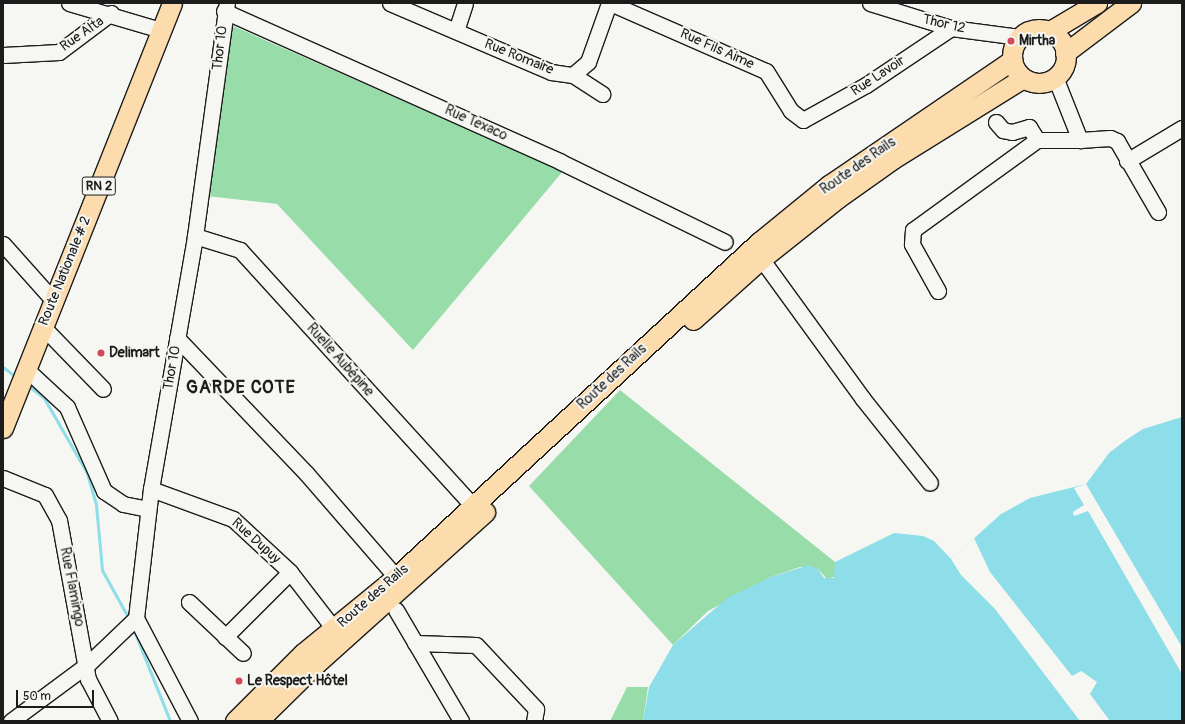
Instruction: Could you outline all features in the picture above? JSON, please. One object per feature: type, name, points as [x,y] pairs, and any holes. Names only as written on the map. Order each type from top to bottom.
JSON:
[{"type":"main road","name":"Route Nationale # 2","points":[[3,428],[172,3]]},
{"type":"main road","points":[[1050,31],[1097,3]]},
{"type":"main road","points":[[1066,53],[1131,3]]},
{"type":"main road","points":[[1034,29],[1050,31],[1058,36],[1066,53],[1063,66],[1055,77],[1039,83],[1023,78],[1012,60],[1019,37],[1034,29]]},
{"type":"main road","name":"Route des Rails","points":[[235,721],[303,653],[396,577],[759,242],[829,185],[1012,60]]},
{"type":"main road","name":"Route des Rails","points":[[258,721],[317,663],[402,590],[760,260],[893,159],[1023,78]]},
{"type":"street","points":[[69,3],[86,5],[162,30]]},
{"type":"street","name":"Rue Romaire","points":[[390,3],[551,72],[573,75],[588,62],[610,3]]},
{"type":"street","points":[[456,31],[465,3]]},
{"type":"street","name":"Rue Fils Aime","points":[[610,3],[766,71],[791,111],[803,120]]},
{"type":"street","name":"Thor 12","points":[[870,3],[951,28],[1019,37]]},
{"type":"street","name":"Thor 10","points":[[136,618],[148,509],[195,236],[225,7]]},
{"type":"street","name":"Rue Texaco","points":[[225,7],[561,162],[725,242]]},
{"type":"street","name":"Rue Alta","points":[[3,55],[59,52],[111,13]]},
{"type":"street","name":"Rue Lavoir","points":[[803,120],[866,85],[951,28]]},
{"type":"street","points":[[573,75],[602,94]]},
{"type":"street","points":[[1055,77],[1080,140]]},
{"type":"street","points":[[996,122],[1003,130],[1012,132],[1029,128],[1037,140]]},
{"type":"street","points":[[1127,160],[1182,128]]},
{"type":"street","points":[[938,291],[912,244],[914,230],[1037,140],[1110,138],[1117,141],[1158,212]]},
{"type":"street","name":"Ruelle Aubépine","points":[[195,236],[240,250],[473,506]]},
{"type":"street","points":[[3,244],[54,301]]},
{"type":"street","points":[[765,264],[862,398],[930,483]]},
{"type":"street","points":[[43,327],[103,389]]},
{"type":"street","points":[[177,338],[306,473],[396,577]]},
{"type":"street","points":[[26,369],[67,407],[104,491],[123,504],[148,509]]},
{"type":"street","name":"Rue Flamingo","points":[[3,478],[45,495],[59,520],[88,664],[88,679],[110,721]]},
{"type":"street","name":"Rue Dupuy","points":[[151,489],[229,516],[290,572],[334,629]]},
{"type":"street","points":[[225,637],[290,572]]},
{"type":"street","points":[[189,602],[243,653]]},
{"type":"street","points":[[396,610],[461,721]]},
{"type":"street","points":[[11,721],[88,664],[136,618],[190,721]]},
{"type":"street","points":[[415,643],[476,645],[536,709],[534,721]]},
{"type":"green space","points":[[233,26],[563,171],[413,350],[277,204],[207,196]]},
{"type":"green space","points":[[620,390],[835,562],[837,576],[827,579],[818,569],[800,567],[771,577],[708,611],[673,645],[529,486]]},
{"type":"green space","points":[[627,687],[648,687],[643,721],[610,721]]},
{"type":"water","points":[[1182,417],[1182,721],[643,721],[649,687],[673,645],[727,598],[771,577],[809,565],[818,569],[824,578],[834,578],[835,562],[894,533],[923,536],[934,541],[951,559],[1001,514],[1030,498],[1086,484],[1109,453],[1126,440],[1143,429]]},
{"type":"pier","points":[[1086,484],[1182,647],[1182,674],[1088,511],[1074,516],[1073,512],[1084,505],[1074,488]]},
{"type":"pier","points":[[974,538],[990,572],[1072,676],[1081,671],[1097,682],[1090,694],[1110,721],[1080,721],[995,609],[961,575],[951,559]]},
{"type":"waterway","points":[[3,367],[16,377]]},
{"type":"waterway","points":[[27,385],[44,398],[87,473],[96,505],[102,570],[129,619]]},
{"type":"waterway","points":[[133,628],[170,721]]},
{"type":"place","name":"Mirtha","points":[[1011,41]]},
{"type":"place","name":"Delimart","points":[[101,353]]},
{"type":"place","name":"Le Respect Hôtel","points":[[239,681]]},
{"type":"district","name":"GARDE COTE","points":[[241,388]]}]
